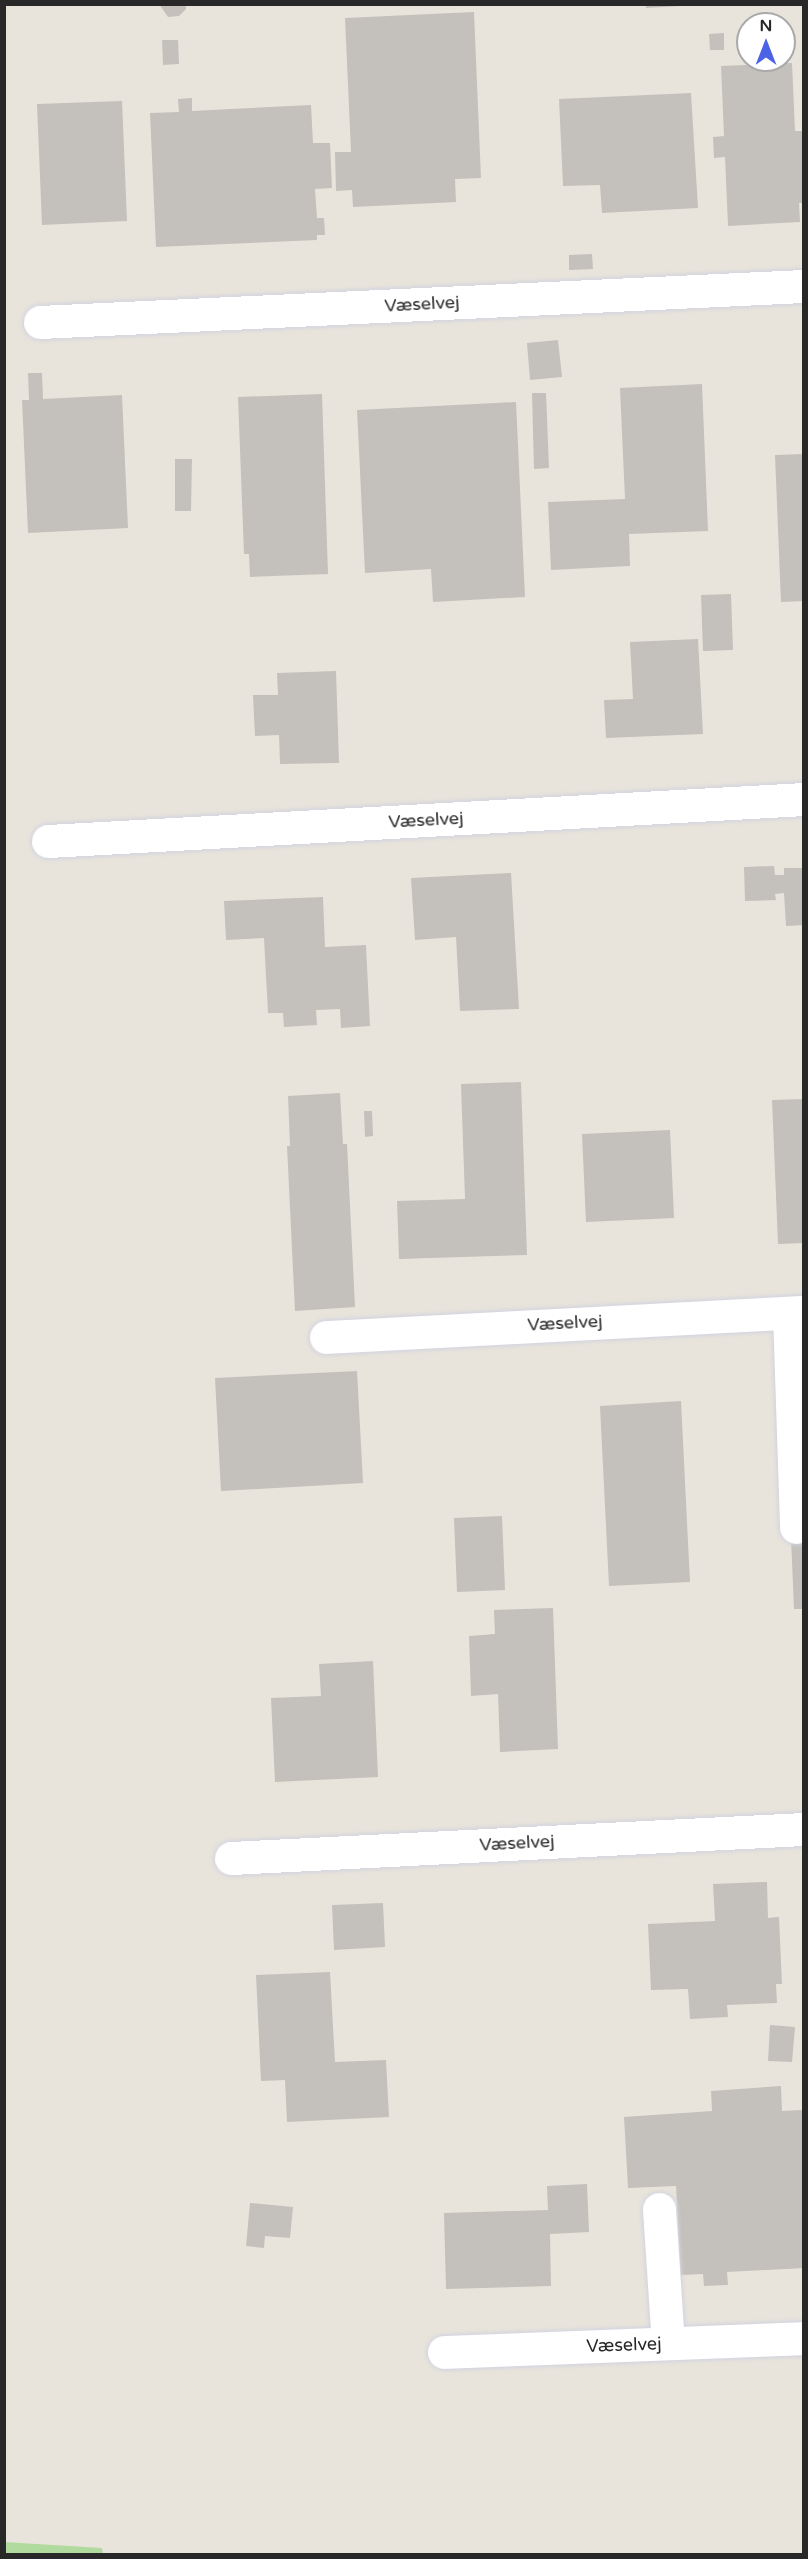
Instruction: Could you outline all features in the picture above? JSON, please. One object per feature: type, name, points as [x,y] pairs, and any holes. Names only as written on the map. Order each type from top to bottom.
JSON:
[{"type":"street","name":"Væselvej","points":[[40,322],[804,286]]},
{"type":"street","name":"Væselvej","points":[[48,841],[804,799]]},
{"type":"street","name":"Væselvej","points":[[326,1337],[796,1312]]},
{"type":"street","points":[[796,1312],[796,1527]]},
{"type":"street","name":"Væselvej","points":[[231,1858],[804,1829]]},
{"type":"street","points":[[659,2209],[668,2343]]},
{"type":"street","name":"Væselvej","points":[[444,2352],[804,2338]]},
{"type":"green space","points":[[4,2542],[102,2548],[103,2554],[5,2554]]},
{"type":"building","points":[[159,4],[186,4],[186,9],[179,16],[168,17]]},
{"type":"building","points":[[646,4],[681,4],[681,6],[646,8]]},
{"type":"building","points":[[474,12],[481,178],[455,179],[456,202],[353,207],[352,190],[336,191],[335,152],[351,152],[345,18]]},
{"type":"building","points":[[724,33],[724,50],[710,50],[709,34]]},
{"type":"building","points":[[162,40],[178,40],[179,64],[163,65]]},
{"type":"building","points":[[736,65],[736,72],[792,72],[795,131],[804,131],[804,203],[799,203],[800,222],[728,226],[725,157],[714,158],[713,137],[724,136],[721,66]]},
{"type":"building","points":[[691,93],[698,208],[602,213],[600,185],[563,186],[559,99]]},
{"type":"building","points":[[192,98],[192,111],[311,105],[313,143],[330,143],[332,188],[315,189],[317,218],[324,218],[325,235],[317,235],[317,240],[156,247],[150,113],[179,112],[178,99]]},
{"type":"building","points":[[122,101],[127,221],[42,225],[37,104]]},
{"type":"building","points":[[592,254],[593,269],[569,270],[569,255]]},
{"type":"building","points":[[558,340],[562,377],[530,380],[527,343]]},
{"type":"building","points":[[28,373],[42,373],[43,399],[122,395],[128,528],[28,533],[22,400],[29,400]]},
{"type":"building","points":[[702,384],[708,531],[629,534],[630,566],[551,570],[548,502],[625,499],[620,388]]},
{"type":"building","points":[[532,393],[546,393],[549,468],[534,469]]},
{"type":"building","points":[[322,394],[328,574],[250,577],[249,554],[244,554],[238,397]]},
{"type":"building","points":[[516,402],[525,597],[433,602],[431,569],[365,573],[357,410]]},
{"type":"building","points":[[804,454],[804,601],[781,602],[775,455]]},
{"type":"building","points":[[175,459],[192,459],[191,511],[175,511]]},
{"type":"building","points":[[731,594],[733,650],[703,651],[701,595]]},
{"type":"building","points":[[698,639],[703,734],[606,738],[604,700],[633,699],[630,642]]},
{"type":"building","points":[[336,671],[339,763],[280,764],[279,735],[255,736],[253,695],[278,695],[277,673]]},
{"type":"building","points":[[774,866],[775,875],[784,875],[784,868],[804,868],[804,925],[786,926],[784,893],[775,894],[776,900],[745,901],[744,867]]},
{"type":"building","points":[[511,873],[519,1009],[460,1011],[456,937],[415,940],[411,878]]},
{"type":"building","points":[[323,897],[325,947],[366,945],[370,1026],[341,1028],[340,1009],[316,1010],[317,1025],[284,1027],[283,1013],[268,1013],[264,938],[226,940],[224,901]]},
{"type":"building","points":[[521,1082],[527,1255],[399,1259],[397,1201],[465,1199],[461,1084]]},
{"type":"building","points":[[340,1093],[343,1144],[347,1144],[355,1307],[295,1311],[287,1146],[290,1146],[288,1096]]},
{"type":"building","points":[[804,1099],[804,1243],[778,1244],[772,1100]]},
{"type":"building","points":[[364,1111],[372,1111],[373,1136],[365,1137]]},
{"type":"building","points":[[670,1130],[674,1218],[586,1222],[582,1134]]},
{"type":"building","points":[[357,1371],[363,1483],[221,1491],[215,1378]]},
{"type":"building","points":[[681,1401],[690,1582],[609,1586],[600,1406]]},
{"type":"building","points":[[502,1516],[505,1590],[457,1592],[454,1518]]},
{"type":"building","points":[[804,1537],[804,1609],[794,1609],[791,1538]]},
{"type":"building","points":[[553,1608],[558,1749],[500,1752],[498,1694],[471,1696],[469,1636],[495,1634],[494,1610]]},
{"type":"building","points":[[373,1661],[378,1777],[275,1782],[271,1698],[321,1696],[319,1664]]},
{"type":"building","points":[[767,1882],[768,1918],[779,1917],[782,1984],[776,1984],[777,2003],[727,2005],[728,2017],[690,2019],[688,1989],[651,1990],[648,1924],[715,1921],[713,1884]]},
{"type":"building","points":[[383,1903],[385,1947],[334,1950],[332,1905]]},
{"type":"building","points":[[330,1972],[335,2062],[386,2060],[389,2117],[287,2122],[285,2080],[261,2081],[256,1975]]},
{"type":"building","points":[[770,2025],[795,2027],[792,2062],[768,2061]]},
{"type":"building","points":[[781,2086],[782,2111],[802,2110],[804,2268],[727,2272],[728,2285],[704,2286],[703,2274],[681,2275],[676,2186],[628,2188],[624,2117],[712,2111],[711,2091]]},
{"type":"building","points":[[587,2184],[589,2232],[550,2234],[551,2286],[446,2289],[444,2213],[548,2210],[547,2186]]},
{"type":"building","points":[[250,2203],[293,2207],[290,2238],[265,2236],[264,2248],[246,2246]]}]
